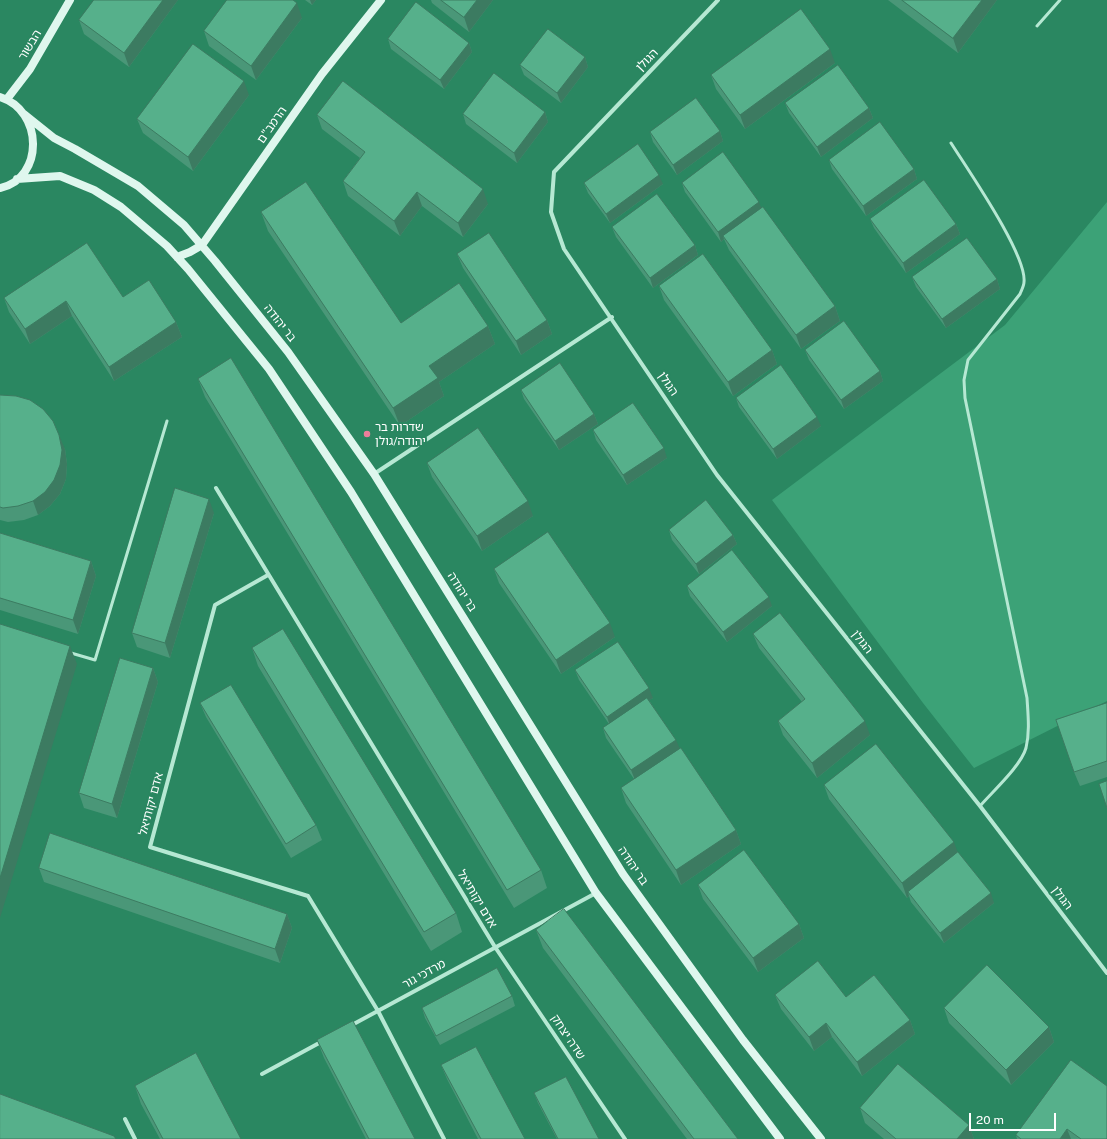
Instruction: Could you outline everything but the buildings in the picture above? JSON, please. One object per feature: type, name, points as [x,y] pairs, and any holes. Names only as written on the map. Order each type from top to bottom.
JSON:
[{"type":"street","name":"הבשור","points":[[4,98],[30,69],[70,0]]},
{"type":"street","name":"הרמב\"ם","points":[[177,257],[202,245],[322,74],[381,0]]},
{"type":"street","name":"הגולן","points":[[718,0],[554,172],[551,212],[564,249],[717,475],[980,806],[1107,973]]},
{"type":"street","name":"בר יהודה","points":[[4,98],[54,138],[138,186],[184,225],[202,245],[288,352],[374,474],[623,874],[743,1040],[820,1139]]},
{"type":"street","points":[[1,188],[17,179],[27,168],[32,155],[34,141],[31,126],[24,114]]},
{"type":"street","points":[[17,179],[60,176],[94,190],[121,207],[177,257],[269,369],[351,492],[596,893],[780,1139]]},
{"type":"street","points":[[374,474],[612,318]]},
{"type":"street","name":"אדם יקותיאל","points":[[216,488],[495,947]]},
{"type":"street","name":"אדם יקותיאל","points":[[268,575],[215,605],[150,847],[308,896],[378,1011]]},
{"type":"street","name":"מרדכי גור","points":[[344,1029],[596,893]]},
{"type":"street","name":"שדה יצחק","points":[[495,947],[625,1139]]},
{"type":"street","points":[[378,1011],[444,1139]]},
{"type":"street","points":[[262,1074],[323,1041]]},
{"type":"street","points":[[125,1119],[135,1139]]},
{"type":"lane","points":[[1037,26],[1060,0]]},
{"type":"lane","points":[[951,143],[1006,231],[1021,263],[1024,283],[1020,294],[968,360],[964,380],[965,398],[1027,698],[1029,725],[1025,750],[1012,772],[980,806]]},
{"type":"lane","points":[[66,652],[95,660],[167,421]]},
{"type":"green space","points":[[1107,202],[1107,701],[974,768],[923,703],[772,500],[1005,325]]},
{"type":"place","name":"שדרות בר יהודה/גולן","points":[[367,434]]}]
